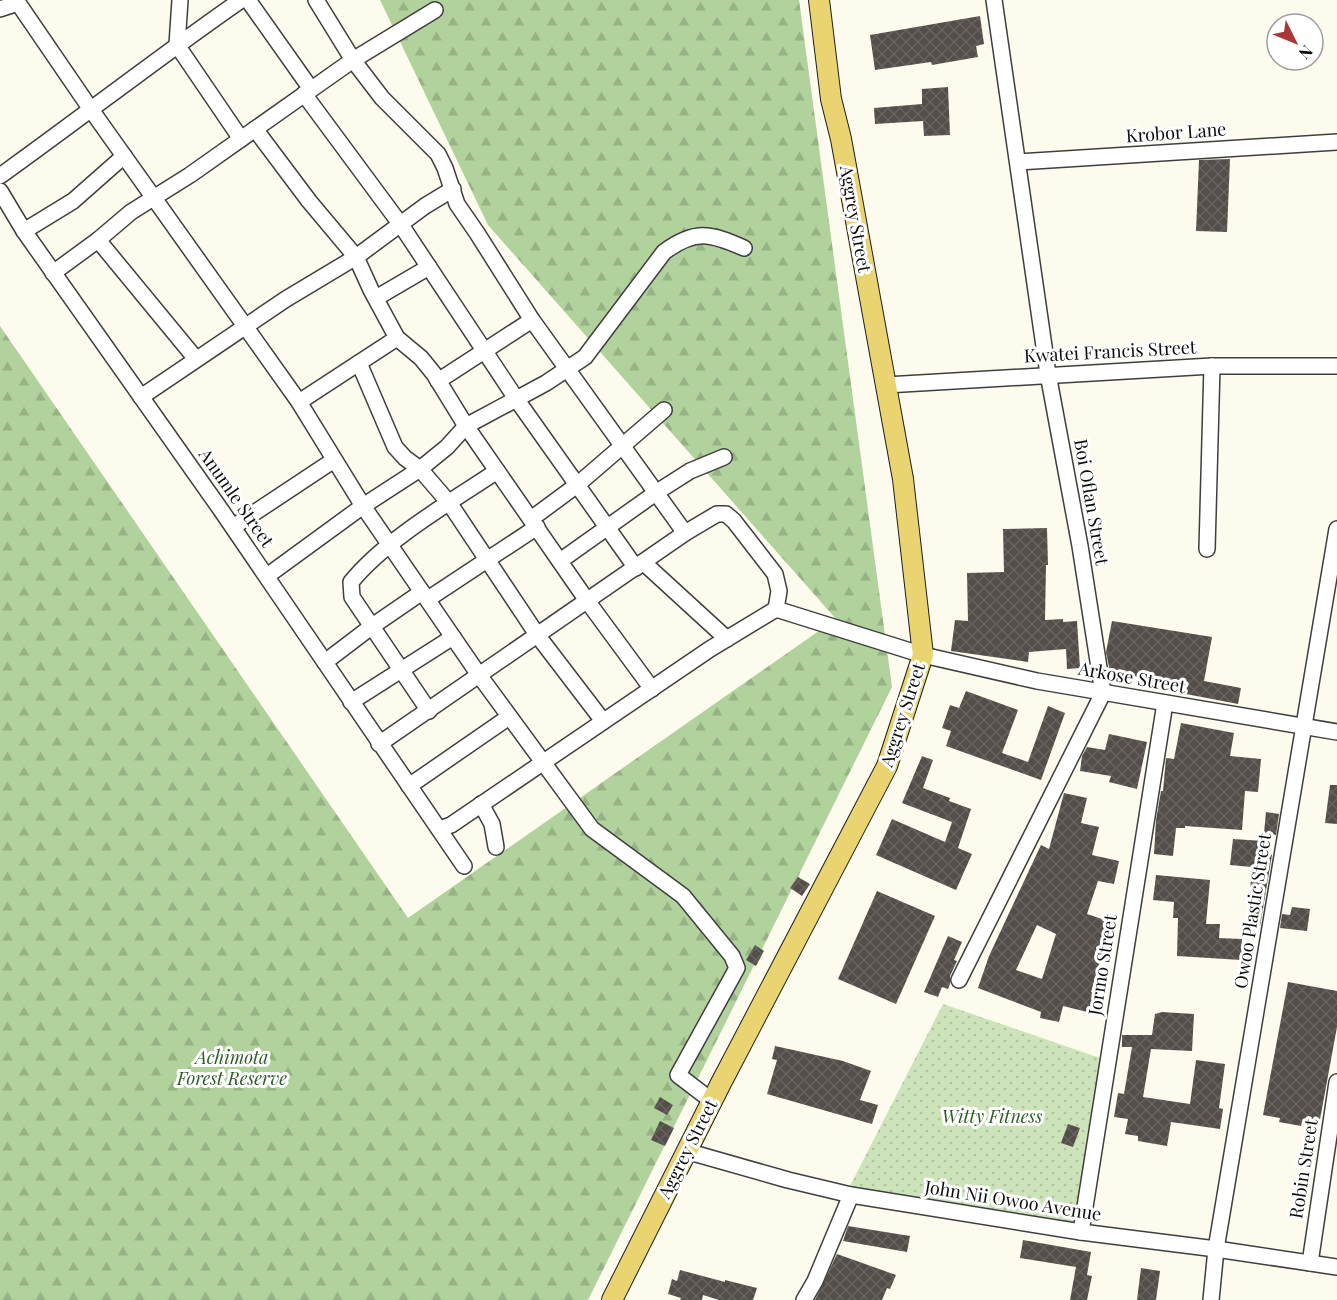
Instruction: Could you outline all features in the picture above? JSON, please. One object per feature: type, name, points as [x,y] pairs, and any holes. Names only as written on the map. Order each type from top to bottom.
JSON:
[{"type":"main road","name":"Aggrey Street","points":[[612,1300],[686,1151],[887,766],[923,655],[903,479],[841,139],[831,99],[819,0]]},
{"type":"street","points":[[180,0],[177,45],[240,140]]},
{"type":"street","points":[[0,176],[241,0]]},
{"type":"street","points":[[248,0],[331,134],[401,225],[517,400],[608,529],[640,566],[727,639]]},
{"type":"street","points":[[316,0],[353,60],[395,113],[438,154],[457,204],[496,261],[532,320],[685,533]]},
{"type":"street","name":"Boi Oflan Street","points":[[994,0],[1048,374],[1080,546],[1103,693]]},
{"type":"street","points":[[0,9],[17,2],[299,402],[363,506],[479,675],[592,829],[683,896],[732,956],[737,968],[678,1074],[712,1101]]},
{"type":"street","points":[[53,273],[154,196],[171,188],[353,60],[435,10]]},
{"type":"street","points":[[255,129],[309,201],[356,257],[397,338],[421,358],[438,381],[466,426],[588,602],[652,689]]},
{"type":"street","name":"Krobor Lane","points":[[1018,162],[1337,142]]},
{"type":"street","points":[[24,231],[73,201],[124,156]]},
{"type":"street","points":[[141,397],[245,326],[356,257],[425,206],[453,189]]},
{"type":"street","name":"Anumle Street","points":[[0,191],[24,231],[267,576],[464,866]]},
{"type":"street","points":[[267,576],[363,506],[420,470],[447,447],[466,426],[517,400],[585,357],[664,252],[680,240],[701,235],[719,237],[744,248]]},
{"type":"street","points":[[98,240],[196,359]]},
{"type":"street","points":[[376,298],[429,267]]},
{"type":"street","points":[[438,381],[532,320]]},
{"type":"street","points":[[299,402],[397,338]]},
{"type":"street","points":[[359,363],[395,447],[420,470],[450,504],[538,636],[603,721]]},
{"type":"street","points":[[1207,549],[1212,366]]},
{"type":"street","name":"Kwatei Francis Street","points":[[886,385],[1212,366],[1337,366]]},
{"type":"street","points":[[325,662],[371,627],[488,559],[534,523],[664,410]]},
{"type":"street","points":[[560,561],[690,471],[724,457]]},
{"type":"street","points":[[233,527],[334,460]]},
{"type":"street","points":[[429,711],[352,597],[351,582],[390,545],[497,471]]},
{"type":"street","points":[[379,744],[685,533],[717,514],[726,514],[775,574],[779,591],[776,609],[542,761],[450,825],[439,830]]},
{"type":"street","name":"Owoo Plastic Street","points":[[1211,1300],[1216,1249],[1337,529]]},
{"type":"street","name":"Arkose Street","points":[[776,609],[923,655],[1103,693],[1337,732]]},
{"type":"street","points":[[351,702],[453,637]]},
{"type":"street","points":[[958,980],[1103,693]]},
{"type":"street","name":"Jormo Street","points":[[1081,1232],[1165,703]]},
{"type":"street","points":[[409,786],[509,717]]},
{"type":"street","points":[[481,804],[492,824],[496,847]]},
{"type":"street","name":"Robin Street","points":[[1310,1263],[1337,1082]]},
{"type":"street","name":"John Nii Owoo Avenue","points":[[686,1151],[851,1195],[1081,1232],[1337,1267]]},
{"type":"street","points":[[804,1300],[815,1281],[851,1195]]},
{"type":"green space","name":"Achimota Forest Reserve","points":[[380,0],[799,0],[892,687],[588,1300],[0,1300],[0,326],[408,918],[836,619],[488,225]]},
{"type":"green space","name":"Witty Fitness","points":[[943,1004],[1103,1059],[1076,1225],[850,1186]]},
{"type":"building","points":[[980,16],[984,44],[976,46],[978,57],[932,65],[931,62],[875,70],[870,35]]},
{"type":"building","points":[[948,87],[950,135],[924,136],[923,121],[875,124],[874,108],[922,104],[922,89]]},
{"type":"building","points":[[1230,159],[1227,232],[1196,231],[1199,160]]},
{"type":"building","points":[[1047,528],[1048,565],[1046,565],[1045,620],[1077,621],[1080,668],[1067,669],[1066,649],[1029,652],[1028,662],[951,651],[955,620],[968,621],[967,573],[1004,572],[1003,529]]},
{"type":"building","points":[[1112,621],[1212,637],[1204,681],[1241,688],[1238,704],[1186,694],[1187,685],[1173,683],[1173,680],[1162,679],[1162,681],[1110,672],[1106,652]]},
{"type":"building","points":[[966,691],[1018,710],[1002,753],[1028,762],[1048,706],[1065,713],[1041,780],[946,746],[951,731],[942,728],[950,705],[959,708]]},
{"type":"building","points":[[1181,723],[1234,733],[1230,756],[1261,759],[1258,792],[1245,791],[1242,830],[1185,826],[1185,828],[1176,828],[1173,856],[1154,854],[1156,820],[1161,791],[1163,791],[1166,758],[1174,759]]},
{"type":"building","points":[[1109,734],[1147,742],[1137,789],[1109,782],[1111,776],[1080,771],[1082,756],[1087,747],[1105,750]]},
{"type":"building","points":[[922,756],[933,760],[923,788],[971,809],[958,848],[972,854],[956,890],[876,855],[892,819],[945,842],[952,822],[902,803]]},
{"type":"building","points":[[1330,785],[1337,785],[1337,824],[1325,823]]},
{"type":"building","points":[[1064,793],[1087,798],[1081,823],[1099,827],[1092,855],[1119,861],[1114,884],[1098,881],[1087,914],[1111,922],[1091,992],[1100,994],[1095,1014],[1063,1006],[1059,1022],[1040,1018],[1041,1012],[978,988],[989,956],[1041,845],[1049,849]],"holes":[[[1037,925],[1056,934],[1042,979],[1016,970]]]},
{"type":"building","points":[[1266,812],[1279,814],[1276,835],[1264,833]]},
{"type":"building","points":[[1233,839],[1263,841],[1262,854],[1272,855],[1260,926],[1251,925],[1252,867],[1230,865]]},
{"type":"building","points":[[1156,875],[1210,880],[1206,924],[1220,924],[1219,938],[1242,939],[1241,960],[1177,956],[1178,918],[1173,918],[1174,902],[1153,900]]},
{"type":"building","points":[[798,877],[810,884],[802,896],[790,888]]},
{"type":"building","points":[[877,891],[935,916],[896,1004],[838,979]]},
{"type":"building","points":[[1292,907],[1310,909],[1307,931],[1280,928],[1282,914],[1290,915]]},
{"type":"building","points":[[948,936],[962,942],[954,960],[957,961],[950,976],[948,989],[942,987],[938,997],[924,992]]},
{"type":"building","points":[[755,945],[764,951],[756,966],[746,960]]},
{"type":"building","points":[[1288,982],[1337,991],[1337,1027],[1319,1125],[1302,1122],[1301,1126],[1279,1122],[1280,1118],[1263,1115]]},
{"type":"building","points":[[1162,1012],[1194,1014],[1192,1051],[1151,1049],[1143,1097],[1190,1104],[1196,1060],[1225,1064],[1219,1108],[1223,1109],[1220,1129],[1171,1122],[1167,1146],[1138,1141],[1138,1136],[1125,1134],[1128,1119],[1114,1117],[1118,1093],[1124,1094],[1132,1047],[1122,1047],[1122,1035],[1152,1035],[1155,1014]]},
{"type":"building","points":[[775,1046],[843,1061],[871,1071],[860,1100],[878,1105],[872,1124],[767,1094],[777,1060],[772,1059]]},
{"type":"building","points":[[660,1097],[673,1105],[667,1115],[654,1108]]},
{"type":"building","points":[[660,1121],[674,1128],[665,1146],[651,1140]]},
{"type":"building","points":[[1068,1124],[1080,1128],[1073,1147],[1061,1143]]},
{"type":"building","points":[[848,1226],[910,1236],[907,1252],[843,1241]]},
{"type":"building","points":[[1023,1240],[1091,1252],[1087,1275],[1092,1276],[1087,1300],[1070,1300],[1076,1267],[1020,1258]]},
{"type":"building","points":[[837,1254],[896,1275],[882,1300],[815,1300]]},
{"type":"building","points":[[1141,1268],[1160,1271],[1156,1300],[1137,1300]]},
{"type":"building","points":[[680,1270],[757,1288],[753,1300],[719,1300],[703,1295],[702,1300],[680,1300],[681,1298],[668,1294],[672,1279],[677,1281]]}]
